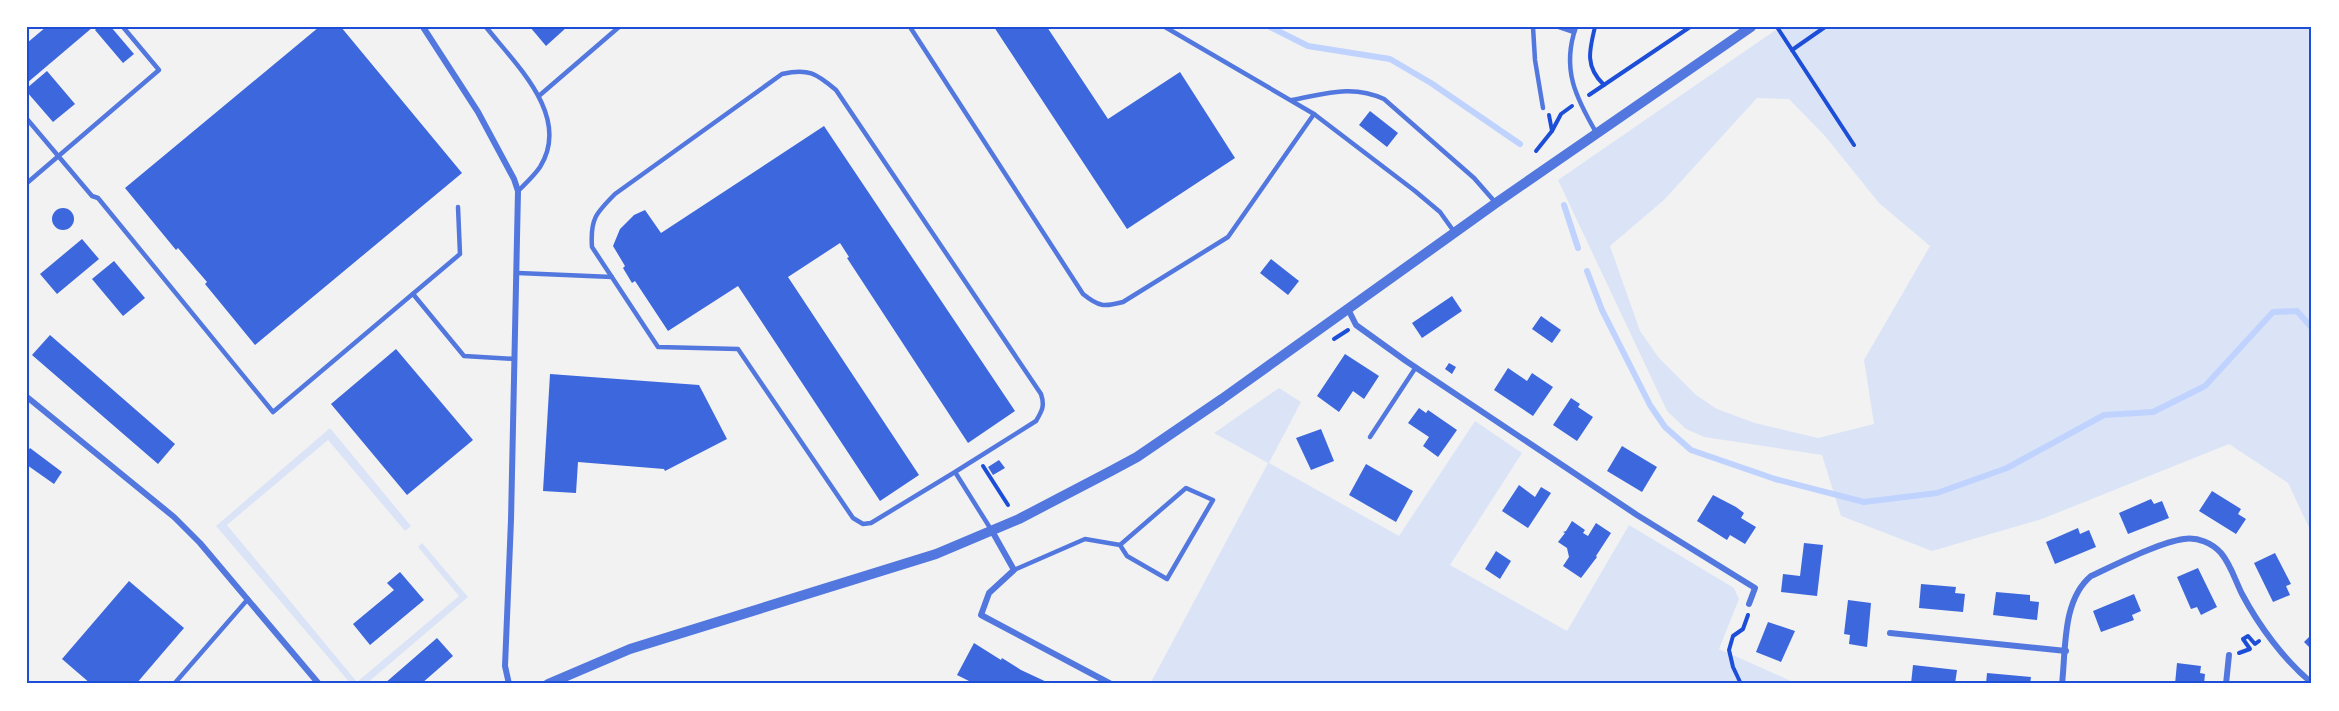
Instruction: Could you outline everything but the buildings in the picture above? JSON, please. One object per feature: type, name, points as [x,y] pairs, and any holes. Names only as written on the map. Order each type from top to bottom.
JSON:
[{"type":"street","points":[[423,27],[478,112],[514,179],[518,191],[518,273],[505,666],[508,684]]},
{"type":"street","points":[[548,684],[630,650],[799,595],[936,554],[992,531],[1048,504],[1137,457],[1496,203],[1751,27]]},
{"type":"street","points":[[1348,309],[1356,325],[1416,367],[1637,515],[1755,588],[1750,606]]},
{"type":"street","points":[[27,398],[174,517],[248,599],[319,684]]},
{"type":"street","points":[[992,531],[1014,570],[989,593],[981,615],[1111,684]]},
{"type":"street","points":[[2062,684],[2073,599],[2081,584],[2091,576],[2169,543],[2195,538],[2211,544],[2221,553],[2242,594],[2268,635],[2302,675],[2312,683]]},
{"type":"street","points":[[1890,633],[2066,651]]},
{"type":"street","points":[[2226,684],[2229,655]]},
{"type":"lane","points":[[27,183],[159,70],[123,27]]},
{"type":"lane","points":[[486,27],[540,95],[549,129],[548,147],[541,166],[518,191]]},
{"type":"lane","points":[[540,95],[619,27]]},
{"type":"lane","points":[[909,27],[1083,294],[1096,305],[1109,306],[1123,302],[1228,237],[1314,114]]},
{"type":"lane","points":[[1165,27],[1314,114],[1440,212],[1455,233]]},
{"type":"lane","points":[[1533,27],[1535,60],[1543,108]]},
{"type":"lane","points":[[1559,27],[1575,30],[1569,56],[1572,82],[1579,102],[1597,134]]},
{"type":"lane","points":[[798,70],[817,74],[836,90],[1041,394],[1044,404],[1036,421],[978,458],[871,523],[863,524],[853,518],[738,349],[658,347],[592,247],[590,227],[602,208],[615,194],[782,74],[798,70]]},
{"type":"lane","points":[[1292,100],[1356,90],[1370,92],[1384,99],[1474,178],[1496,203]]},
{"type":"lane","points":[[27,119],[92,196],[98,198],[273,412],[460,255],[458,207]]},
{"type":"lane","points":[[518,273],[612,277]]},
{"type":"lane","points":[[413,294],[464,356],[515,359]]},
{"type":"lane","points":[[1370,437],[1416,367]]},
{"type":"lane","points":[[955,472],[992,531]]},
{"type":"lane","points":[[1014,570],[1084,538],[1120,545],[1127,556],[1167,579],[1213,500],[1186,488],[1120,545]]},
{"type":"lane","points":[[174,684],[248,599]]},
{"type":"path","points":[[1595,27],[1589,61],[1594,76],[1604,86],[1690,27]]},
{"type":"path","points":[[1777,27],[1854,145]]},
{"type":"path","points":[[1792,50],[1826,27]]},
{"type":"path","points":[[1536,151],[1552,131],[1561,114]]},
{"type":"path","points":[[1327,343],[1356,325]]},
{"type":"path","points":[[978,458],[1008,505]]},
{"type":"path","points":[[1742,684],[1733,667],[1729,650],[1733,636],[1743,629],[1750,606]]},
{"type":"path","points":[[2248,651],[2250,649],[2243,639],[2248,636],[2254,644]]},
{"type":"shaded area","points":[[1780,27],[2312,27],[2312,534],[2288,483],[2229,444],[2042,519],[1932,551],[1841,516],[1822,455],[1704,437],[1686,429],[1667,411],[1558,180]],"holes":[[[1757,98],[1789,99],[1825,136],[1879,203],[1930,246],[1864,360],[1874,424],[1818,438],[1755,423],[1717,409],[1696,395],[1659,358],[1640,331],[1610,246],[1664,200]]]},
{"type":"shaded area","points":[[1279,388],[1301,402],[1269,463],[1399,536],[1475,421],[1522,453],[1450,565],[1567,631],[1629,525],[1734,588],[1739,599],[1719,649],[1798,684],[1150,684],[1268,463],[1214,433]]},
{"type":"shaded area","points":[[330,428],[411,526],[405,531],[328,440],[227,525],[357,682],[459,596],[418,547],[422,543],[468,597],[366,684],[351,684],[216,526]]},
{"type":"waterway","points":[[1270,27],[1308,46],[1390,59],[1431,83],[1520,144]]},
{"type":"waterway","points":[[1564,205],[1578,248]]},
{"type":"waterway","points":[[1587,271],[1602,310],[1650,405],[1665,427],[1691,450],[1775,479],[1864,502],[1937,493],[2007,468],[2104,415],[2153,412],[2205,386],[2273,312],[2297,311],[2312,328]]}]
